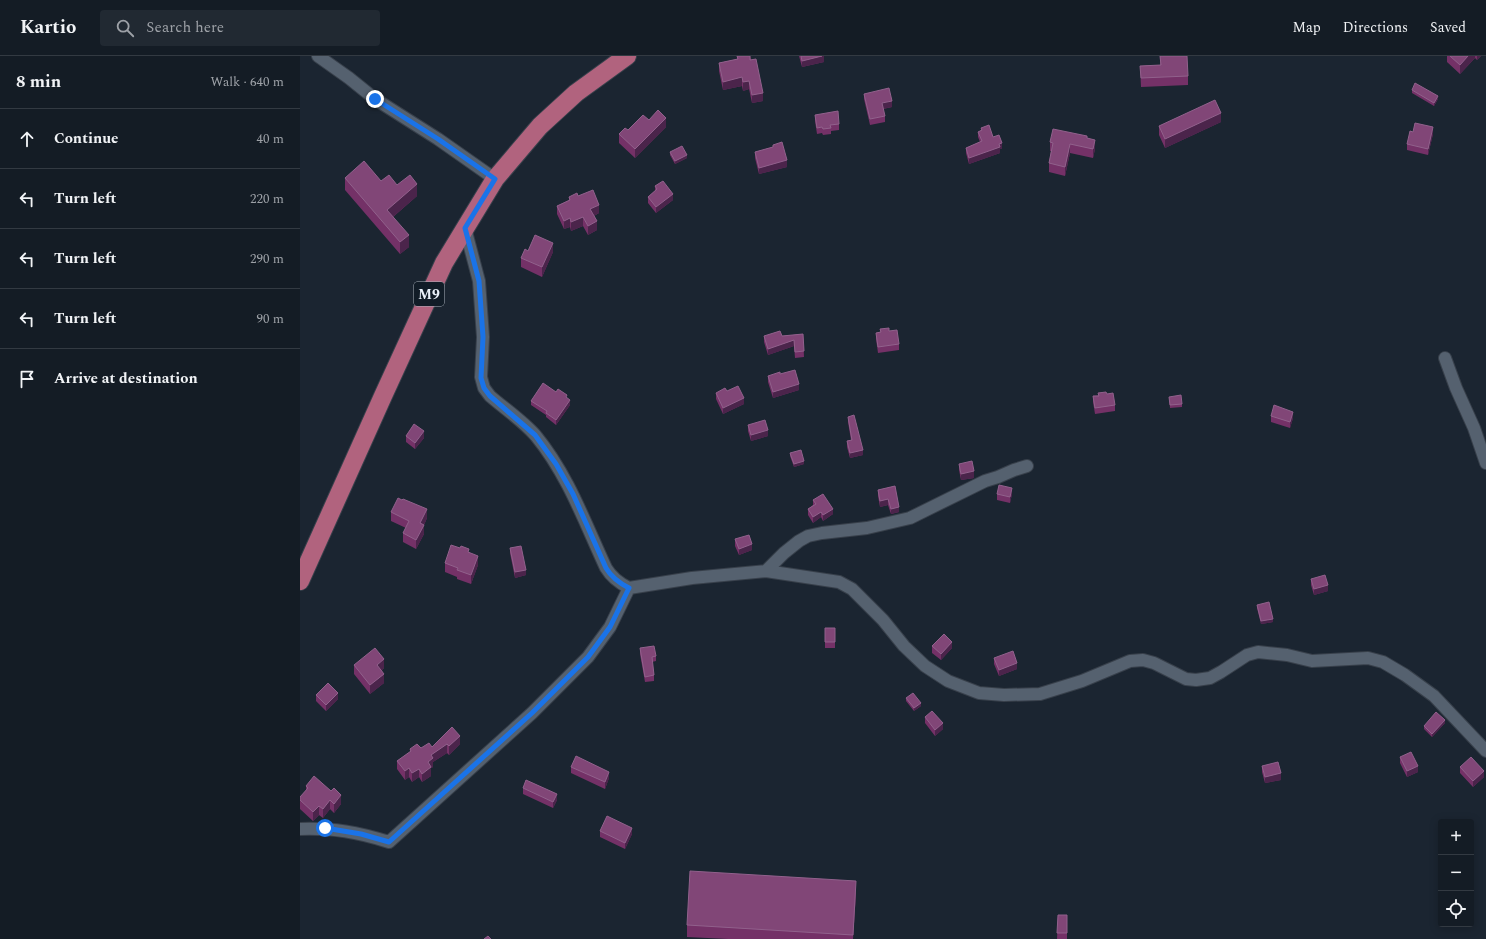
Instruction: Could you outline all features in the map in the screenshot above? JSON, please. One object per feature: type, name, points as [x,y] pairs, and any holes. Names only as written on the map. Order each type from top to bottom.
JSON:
[{"type":"main road","name":"M9","points":[[300,581],[444,263],[495,179],[540,126],[576,93],[627,56]]},
{"type":"street","points":[[318,56],[375,99],[438,139],[495,179]]},
{"type":"street","points":[[465,228],[479,281],[483,337],[481,378],[484,388],[490,396],[535,435],[556,464],[573,494],[606,568],[611,576],[629,588],[692,578],[766,571],[823,578],[839,582],[852,589],[883,620],[904,646],[924,666],[948,681],[979,693],[1004,695],[1040,694],[1082,681],[1130,661],[1143,660],[1154,663],[1186,679],[1196,680],[1210,678],[1247,655],[1258,652],[1287,655],[1312,661],[1368,658],[1383,662],[1405,675],[1434,696],[1486,751]]},
{"type":"street","points":[[1445,358],[1456,388],[1474,428],[1486,463]]},
{"type":"street","points":[[766,571],[784,553],[808,536],[867,528],[910,518],[984,481],[1027,466]]},
{"type":"street","points":[[300,829],[325,828],[361,834],[389,842],[532,713],[588,657],[610,627],[629,588]]},
{"type":"building","points":[[737,56],[750,56],[750,60],[756,59],[763,93],[752,95],[749,81],[743,82],[742,77],[723,82],[719,63],[738,59]]},
{"type":"building","points":[[801,56],[822,56],[802,61]]},
{"type":"building","points":[[1160,56],[1187,56],[1188,76],[1141,78],[1140,66],[1161,65]]},
{"type":"building","points":[[1450,56],[1468,56],[1460,65]]},
{"type":"building","points":[[1415,83],[1438,96],[1434,103],[1412,90]]},
{"type":"building","points":[[889,88],[892,101],[882,103],[885,116],[870,119],[864,94]]},
{"type":"building","points":[[1215,100],[1221,113],[1165,139],[1159,126]]},
{"type":"building","points":[[658,110],[666,118],[635,149],[619,134],[625,128],[628,130],[643,115],[649,120]]},
{"type":"building","points":[[838,111],[839,124],[830,125],[831,128],[817,128],[815,115]]},
{"type":"building","points":[[1415,123],[1433,127],[1428,149],[1407,144],[1410,131],[1413,132]]},
{"type":"building","points":[[989,125],[993,137],[999,135],[1002,143],[999,144],[1000,147],[969,158],[966,148],[982,141],[978,132],[982,130],[981,128]]},
{"type":"building","points":[[1053,129],[1087,136],[1087,138],[1095,140],[1093,149],[1070,144],[1065,167],[1049,163],[1053,143],[1050,142]]},
{"type":"building","points":[[782,142],[787,160],[759,168],[755,152],[773,147],[773,145]]},
{"type":"building","points":[[682,146],[687,155],[675,161],[670,152]]},
{"type":"building","points":[[364,161],[381,181],[389,175],[397,185],[410,175],[417,184],[387,210],[409,235],[400,242],[345,178]]},
{"type":"building","points":[[663,181],[673,194],[656,207],[648,197],[657,189],[655,186]]},
{"type":"building","points":[[593,190],[599,205],[590,209],[597,221],[588,226],[583,217],[571,222],[570,218],[564,221],[557,206],[570,200],[569,197],[577,193],[578,196]]},
{"type":"building","points":[[535,235],[553,243],[542,267],[521,258],[525,249],[528,251]]},
{"type":"building","points":[[889,328],[889,331],[897,330],[899,344],[878,347],[876,333],[881,332],[880,329]]},
{"type":"building","points":[[780,331],[782,336],[803,334],[804,351],[795,352],[794,340],[768,349],[764,336]]},
{"type":"building","points":[[795,370],[799,384],[773,392],[768,376],[780,372],[780,374]]},
{"type":"building","points":[[543,383],[556,392],[558,389],[567,395],[566,397],[570,400],[556,420],[546,413],[547,411],[531,401]]},
{"type":"building","points":[[738,386],[744,398],[723,408],[716,393],[725,388],[727,391]]},
{"type":"building","points":[[1106,392],[1107,394],[1113,393],[1115,405],[1095,408],[1093,396],[1099,396],[1098,393]]},
{"type":"building","points":[[1181,395],[1182,404],[1170,405],[1169,397]]},
{"type":"building","points":[[1274,405],[1293,412],[1290,422],[1271,416]]},
{"type":"building","points":[[854,415],[863,450],[850,453],[847,441],[852,440],[848,417]]},
{"type":"building","points":[[765,420],[768,430],[751,435],[748,425]]},
{"type":"building","points":[[414,424],[424,431],[415,443],[406,436]]},
{"type":"building","points":[[801,450],[804,461],[794,464],[790,453]]},
{"type":"building","points":[[972,461],[974,471],[961,474],[959,464]]},
{"type":"building","points":[[999,485],[1012,488],[1010,497],[997,494]]},
{"type":"building","points":[[895,486],[899,507],[891,509],[888,499],[880,501],[878,490]]},
{"type":"building","points":[[823,494],[833,509],[823,515],[821,512],[813,517],[808,509],[816,504],[813,500]]},
{"type":"building","points":[[398,498],[427,509],[420,523],[424,525],[416,540],[403,533],[409,521],[391,512]]},
{"type":"building","points":[[749,535],[752,544],[739,549],[735,539]]},
{"type":"building","points":[[451,545],[469,549],[468,552],[478,556],[471,575],[457,570],[458,568],[445,563]]},
{"type":"building","points":[[521,546],[526,570],[515,572],[510,548]]},
{"type":"building","points":[[1325,575],[1328,585],[1314,589],[1311,579]]},
{"type":"building","points":[[1269,602],[1273,619],[1261,621],[1257,605]]},
{"type":"building","points":[[825,628],[835,628],[835,642],[825,642]]},
{"type":"building","points":[[944,634],[952,642],[941,654],[932,646]]},
{"type":"building","points":[[654,646],[656,656],[652,657],[654,675],[645,677],[640,648]]},
{"type":"building","points":[[375,648],[384,659],[377,665],[384,674],[370,685],[354,665]]},
{"type":"building","points":[[1013,651],[1017,663],[999,670],[994,658]]},
{"type":"building","points":[[328,683],[338,693],[326,705],[316,695]]},
{"type":"building","points":[[913,693],[921,703],[914,708],[906,698]]},
{"type":"building","points":[[932,711],[943,723],[935,730],[925,717]]},
{"type":"building","points":[[1436,712],[1445,720],[1432,734],[1424,726]]},
{"type":"building","points":[[452,727],[460,736],[449,746],[447,744],[431,755],[433,758],[428,762],[431,767],[422,774],[419,769],[412,773],[409,768],[405,771],[397,761],[411,751],[410,749],[417,744],[421,748],[429,743],[432,747]]},
{"type":"building","points":[[1411,752],[1418,766],[1407,771],[1400,757]]},
{"type":"building","points":[[576,756],[609,772],[605,782],[571,767]]},
{"type":"building","points":[[1471,757],[1484,771],[1473,781],[1460,767]]},
{"type":"building","points":[[1278,762],[1281,773],[1265,777],[1262,766]]},
{"type":"building","points":[[314,776],[331,791],[334,788],[341,795],[334,804],[330,800],[323,809],[319,806],[313,812],[300,800],[300,797],[308,788],[306,786]]},
{"type":"building","points":[[526,780],[557,794],[553,802],[523,788]]},
{"type":"building","points":[[607,816],[632,828],[625,843],[600,831]]},
{"type":"building","points":[[690,871],[856,881],[853,935],[687,925]]},
{"type":"building","points":[[1058,915],[1067,915],[1067,933],[1057,933]]},
{"type":"building","points":[[488,936],[491,939],[484,939]]},
{"type":"route","points":[[325,828],[361,834],[389,842],[532,713],[588,657],[610,627],[629,588],[611,576],[606,568],[585,524],[573,494],[556,464],[535,435],[490,396],[484,388],[481,378],[483,337],[479,281],[465,228],[495,179],[438,139],[375,99]]}]
